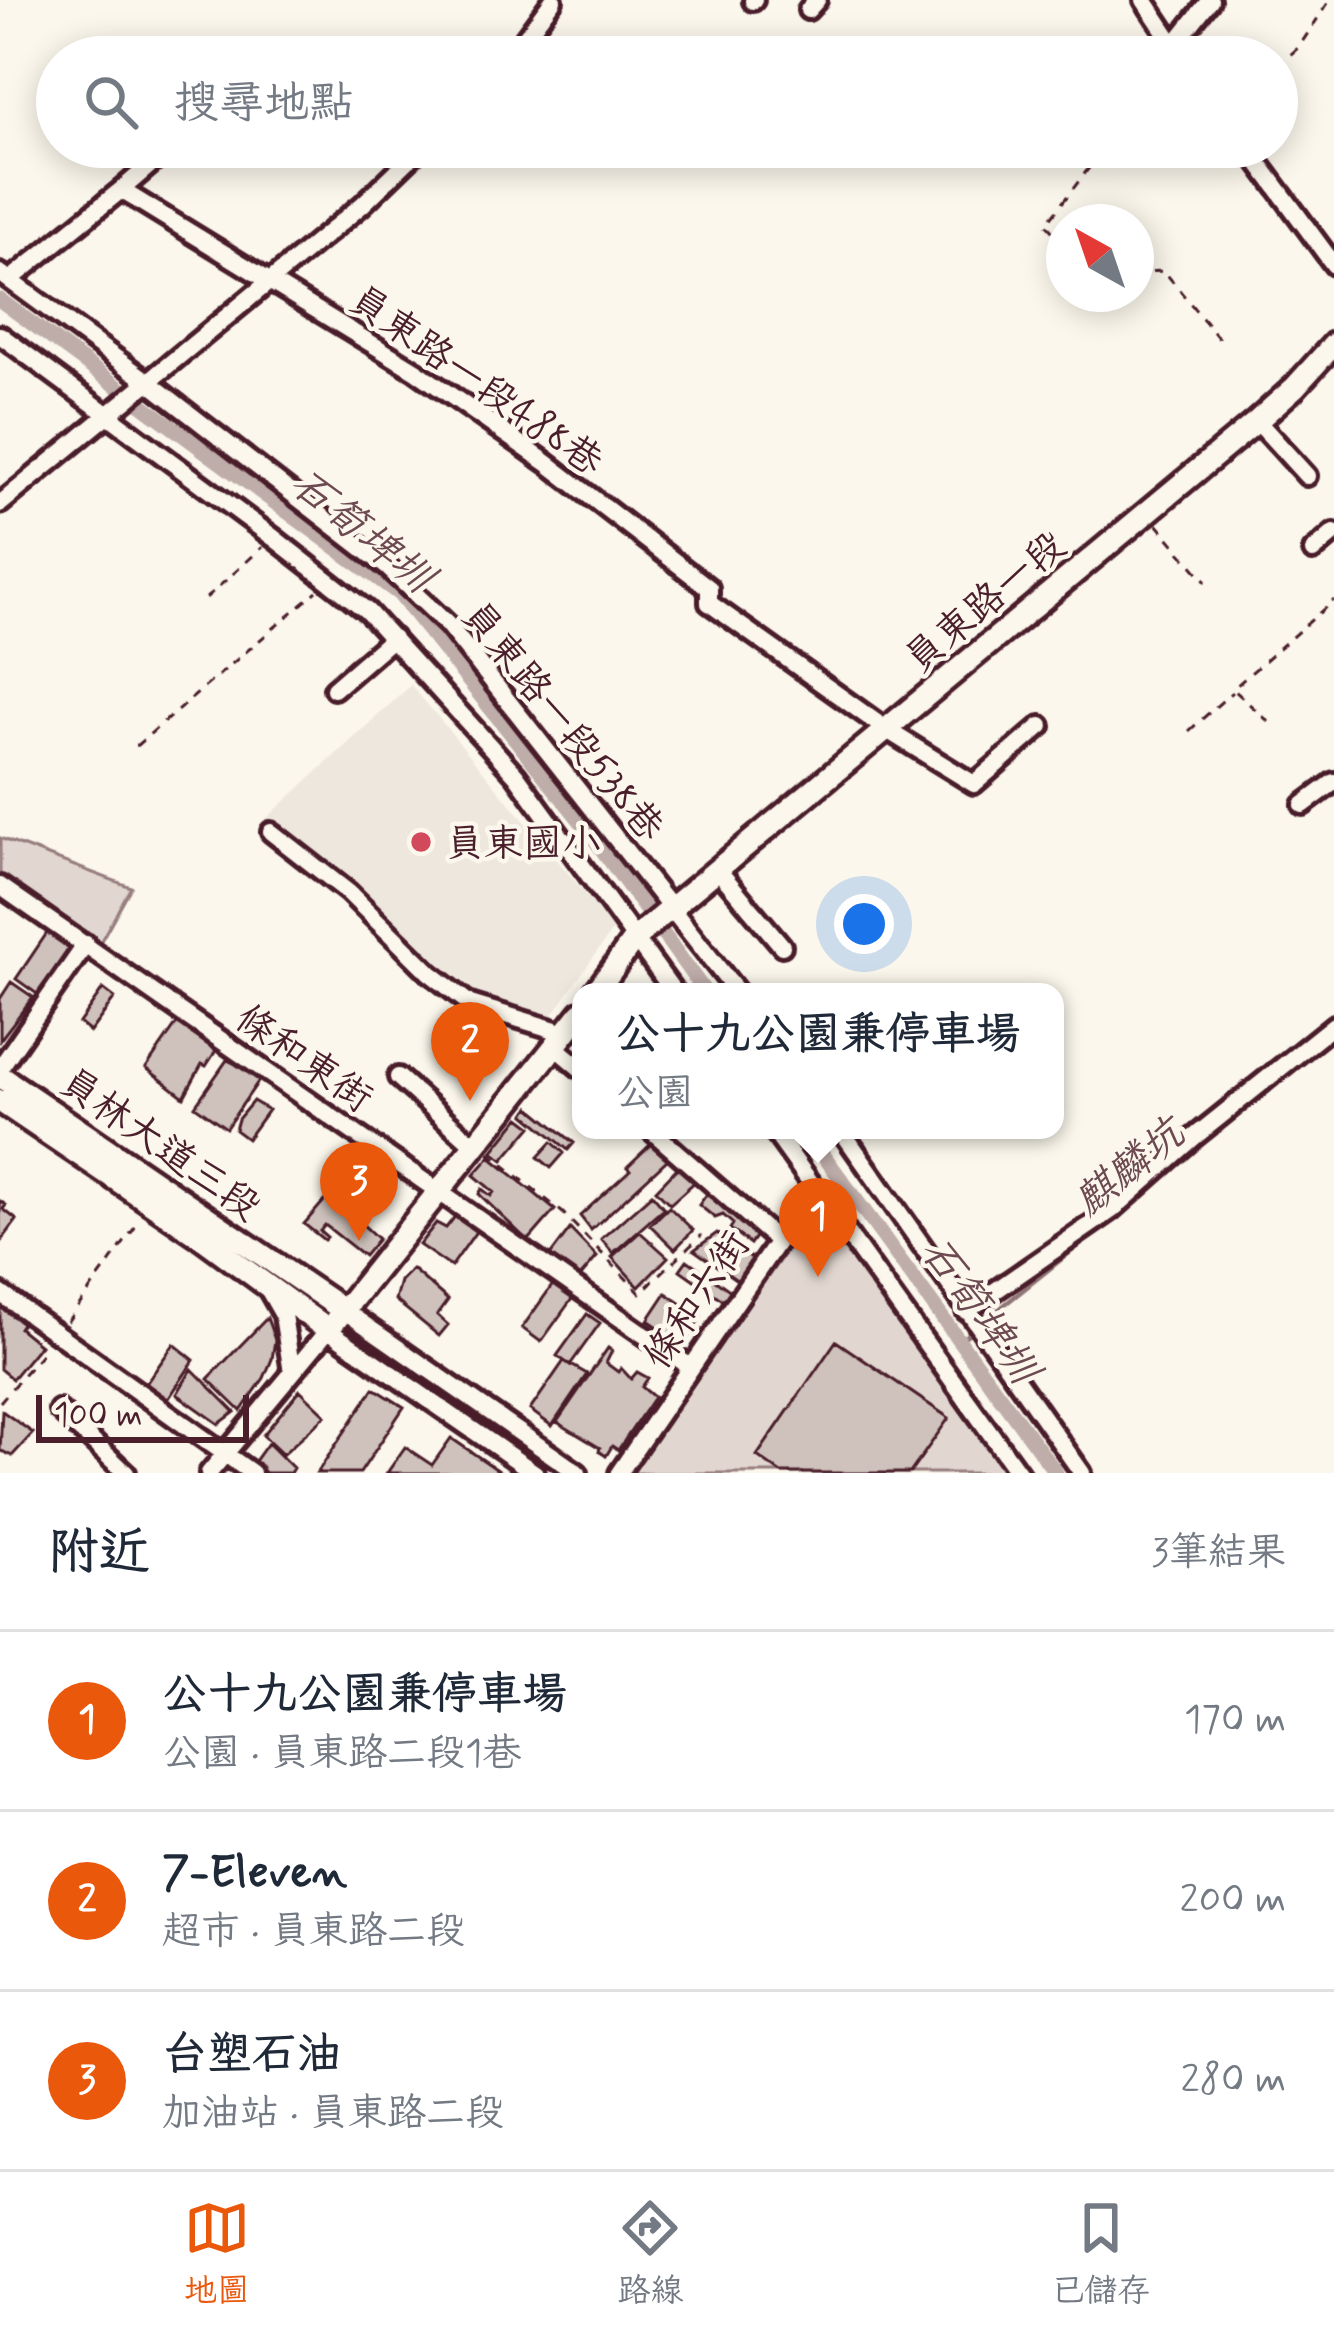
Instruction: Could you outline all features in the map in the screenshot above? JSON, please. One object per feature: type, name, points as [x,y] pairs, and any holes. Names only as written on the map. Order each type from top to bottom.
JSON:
[{"type":"main road","name":"員東路一段","points":[[602,983],[634,938],[1257,421],[1334,344]]},
{"type":"main road","points":[[328,1330],[572,1024]]},
{"type":"main road","name":"員林大道三段","points":[[0,1072],[346,1312]]},
{"type":"main road","name":"員林大道三段","points":[[0,1101],[328,1330]]},
{"type":"street","points":[[526,36],[553,0]]},
{"type":"street","points":[[1188,36],[1210,0]]},
{"type":"street","points":[[1147,1],[1170,36]]},
{"type":"street","points":[[5,277],[147,168]]},
{"type":"street","points":[[0,504],[362,205],[400,168]]},
{"type":"street","points":[[1262,168],[1334,265]]},
{"type":"street","name":"員東路一段488巷","points":[[121,190],[416,371],[547,463],[709,588],[709,602],[887,730]]},
{"type":"street","name":"員東路一段538巷","points":[[5,277],[387,567],[448,625],[730,983]]},
{"type":"street","points":[[0,335],[329,579],[393,638],[516,775],[667,983]]},
{"type":"street","points":[[1257,421],[1307,476]]},
{"type":"street","points":[[1313,550],[1334,533]]},
{"type":"street","points":[[334,689],[393,638]]},
{"type":"street","points":[[887,730],[974,784],[1041,726]]},
{"type":"street","points":[[1303,806],[1334,782]]},
{"type":"street","points":[[271,832],[348,892],[430,973],[470,1004],[560,1040],[572,1057]]},
{"type":"street","points":[[718,870],[782,946]]},
{"type":"street","name":"條和東街","points":[[0,886],[689,1366]]},
{"type":"street","points":[[0,1072],[86,944]]},
{"type":"street","points":[[966,1311],[1112,1210],[1334,1025]]},
{"type":"street","points":[[398,1077],[475,1146]]},
{"type":"street","name":"條和六街","points":[[619,1473],[778,1240],[661,1139]]},
{"type":"street","points":[[779,1139],[1018,1473]]},
{"type":"street","points":[[847,1139],[1082,1473]]},
{"type":"street","points":[[266,1286],[283,1315],[292,1373]]},
{"type":"street","points":[[0,1294],[252,1473]]},
{"type":"street","name":"員林大道三段","points":[[346,1312],[578,1473]]},
{"type":"street","points":[[209,1473],[328,1330]]},
{"type":"street","name":"員林大道三段","points":[[328,1330],[536,1473]]},
{"type":"street","points":[[59,1410],[126,1473]]},
{"type":"path","points":[[1298,48],[1330,0]]},
{"type":"path","points":[[1061,204],[1089,168]]},
{"type":"path","points":[[1154,272],[1164,271],[1220,339]]},
{"type":"path","points":[[1148,512],[1206,582]]},
{"type":"path","points":[[206,598],[274,538]]},
{"type":"path","points":[[136,746],[329,579]]},
{"type":"path","points":[[1189,731],[1334,600]]},
{"type":"path","points":[[1234,690],[1269,722]]},
{"type":"path","points":[[475,1146],[562,1213],[640,1293],[702,1235]]},
{"type":"path","points":[[0,1402],[57,1335],[136,1226]]},
{"type":"shaded area","name":"員東國小","points":[[411,685],[614,928],[547,1023],[488,1009],[336,866],[266,819]]},
{"type":"shaded area","points":[[0,838],[131,887],[98,946],[0,881]]},
{"type":"shaded area","points":[[817,1208],[1009,1471],[1008,1473],[628,1473]]},
{"type":"building","points":[[49,930],[67,941],[68,951],[37,994],[16,979]]},
{"type":"building","points":[[11,982],[33,997],[0,1040],[0,999]]},
{"type":"building","points":[[103,989],[115,998],[90,1032],[79,1023]]},
{"type":"building","points":[[180,1019],[219,1046],[206,1066],[202,1064],[184,1097],[146,1068]]},
{"type":"building","points":[[227,1060],[262,1076],[226,1128],[195,1106]]},
{"type":"building","points":[[253,1101],[268,1110],[247,1139],[235,1130]]},
{"type":"building","points":[[530,1107],[574,1143],[568,1150],[525,1114]]},
{"type":"building","points":[[520,1117],[532,1126],[503,1160],[492,1152]]},
{"type":"building","points":[[552,1142],[564,1153],[551,1168],[538,1157]]},
{"type":"building","points":[[651,1144],[669,1158],[591,1230],[580,1216]]},
{"type":"building","points":[[490,1157],[555,1210],[528,1241],[479,1194],[482,1189],[491,1196],[494,1192],[474,1175]]},
{"type":"building","points":[[680,1165],[698,1179],[670,1204],[656,1190]]},
{"type":"building","points":[[709,1191],[761,1228],[750,1244],[730,1229],[733,1224],[723,1215],[715,1218],[699,1205]]},
{"type":"building","points":[[339,1193],[348,1200],[343,1206],[378,1239],[364,1256],[325,1225],[320,1231],[327,1237],[324,1240],[304,1224],[330,1194],[335,1198]]},
{"type":"building","points":[[652,1194],[664,1208],[613,1253],[601,1239]]},
{"type":"building","points":[[0,1201],[17,1220],[0,1243]]},
{"type":"building","points":[[669,1207],[693,1230],[675,1249],[650,1225]]},
{"type":"building","points":[[456,1215],[477,1230],[451,1267],[419,1245],[436,1223],[446,1228]]},
{"type":"building","points":[[570,1229],[597,1257],[580,1277],[549,1257]]},
{"type":"building","points":[[640,1232],[668,1257],[639,1287],[612,1257]]},
{"type":"building","points":[[717,1233],[753,1259],[738,1281],[694,1250]]},
{"type":"building","points":[[687,1260],[731,1291],[724,1301],[680,1270]]},
{"type":"building","points":[[412,1269],[448,1300],[437,1315],[448,1325],[439,1336],[395,1300],[400,1281]]},
{"type":"building","points":[[554,1283],[574,1296],[541,1342],[522,1328]]},
{"type":"building","points":[[666,1293],[701,1317],[683,1344],[648,1320]]},
{"type":"building","points":[[0,1306],[23,1322],[19,1328],[40,1345],[12,1379],[0,1369]]},
{"type":"building","points":[[587,1314],[600,1323],[570,1365],[557,1356]]},
{"type":"building","points":[[267,1318],[275,1340],[272,1359],[241,1411],[208,1379]]},
{"type":"building","points":[[836,1341],[949,1418],[910,1473],[781,1473],[757,1456]]},
{"type":"building","points":[[174,1344],[194,1360],[167,1401],[145,1385]]},
{"type":"building","points":[[608,1348],[612,1351],[606,1363],[618,1372],[621,1368],[631,1379],[637,1372],[648,1378],[642,1387],[654,1397],[618,1450],[612,1446],[606,1456],[557,1422]]},
{"type":"building","points":[[564,1361],[587,1374],[552,1426],[530,1410]]},
{"type":"building","points":[[192,1369],[235,1412],[219,1424],[177,1394]]},
{"type":"building","points":[[374,1388],[404,1407],[360,1473],[317,1473]]},
{"type":"building","points":[[300,1390],[326,1415],[283,1454],[263,1435]]},
{"type":"building","points":[[2,1411],[33,1433],[12,1456],[0,1450]]},
{"type":"building","points":[[451,1438],[502,1473],[387,1473],[405,1447],[432,1465]]},
{"type":"building","points":[[268,1443],[293,1468],[290,1473],[266,1473],[253,1464]]},
{"type":"waterway","name":"石筍埤圳","points":[[0,300],[399,594],[588,830],[698,983]]},
{"type":"waterway","name":"麒麟坑","points":[[1281,1078],[1334,1038]]},
{"type":"waterway","name":"石筍埤圳","points":[[812,1139],[1056,1473]]},
{"type":"waterway","name":"麒麟坑","points":[[1139,1197],[1188,1153]]},
{"type":"waterway","name":"麒麟坑","points":[[984,1321],[1102,1227]]},
{"type":"waterway","name":"麒麟坑","points":[[959,1341],[976,1328]]},
{"type":"place","name":"員東國小","points":[[421,842]]},
{"type":"place","name":"7-Eleven","points":[[470,1101]]},
{"type":"place","name":"台塑石油","points":[[359,1241]]},
{"type":"place","name":"公十九公園兼停車場","points":[[818,1277]]}]
